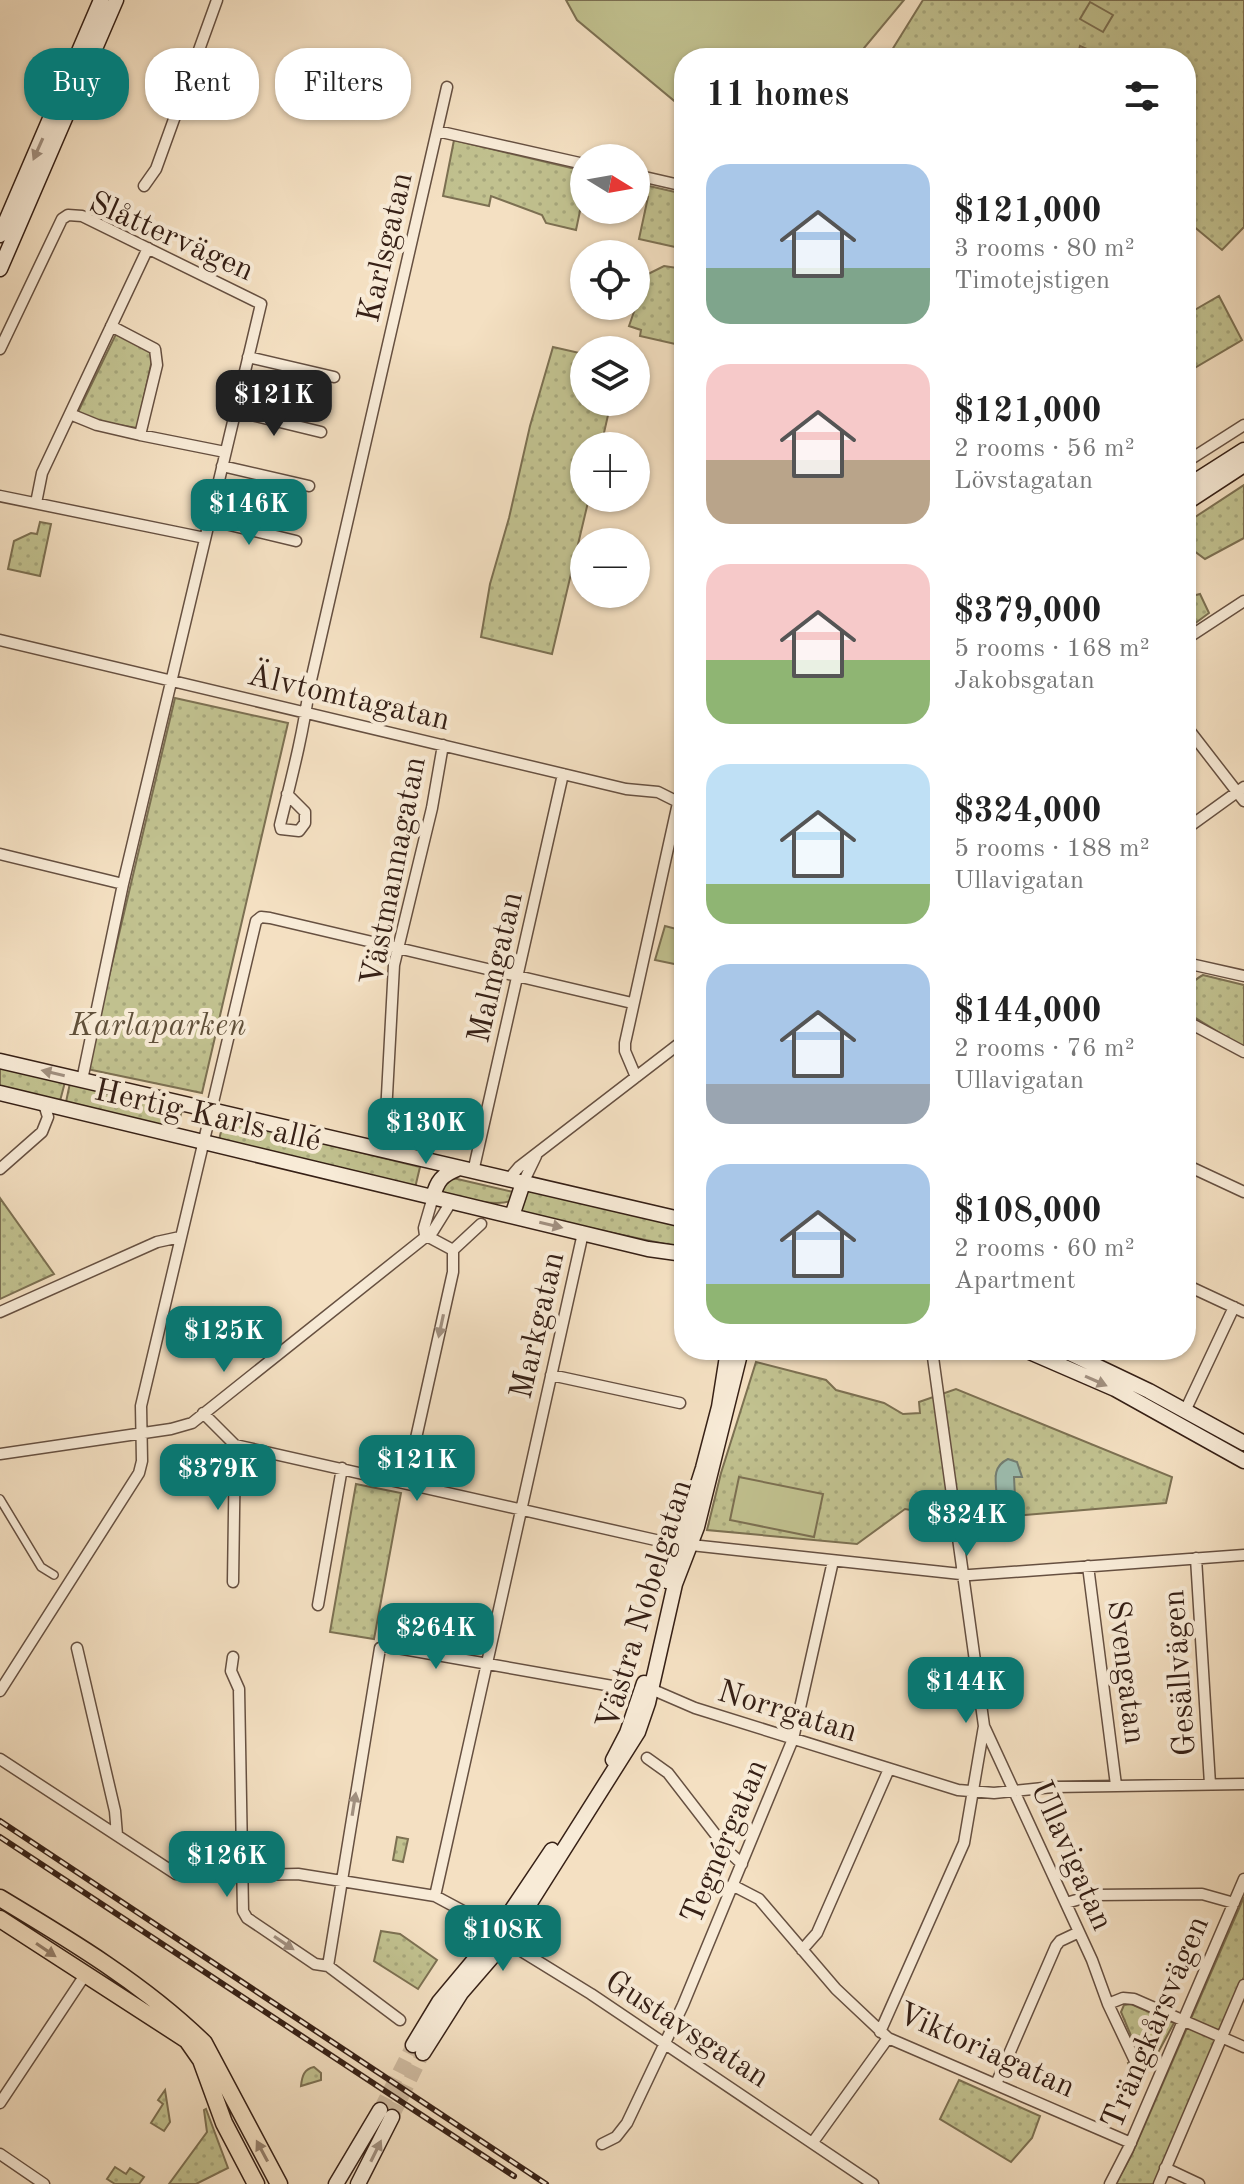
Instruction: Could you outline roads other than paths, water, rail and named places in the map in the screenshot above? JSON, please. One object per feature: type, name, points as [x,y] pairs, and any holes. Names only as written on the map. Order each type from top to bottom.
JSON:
[{"type":"main road","points":[[0,235],[101,0]]},
{"type":"main road","points":[[0,269],[116,0]]},
{"type":"main road","points":[[1196,482],[1240,460]]},
{"type":"main road","points":[[1196,495],[1240,460]]},
{"type":"main road","name":"Hertig Karls allé","points":[[0,1061],[674,1218]]},
{"type":"main road","name":"Hertig Karls allé","points":[[0,1093],[451,1202],[674,1252]]},
{"type":"main road","points":[[433,1197],[436,1184],[443,1175],[458,1168]]},
{"type":"main road","points":[[512,1216],[516,1181]]},
{"type":"main road","name":"Västra Nobelgatan","points":[[501,1938],[611,1763],[631,1723],[643,1686],[672,1561],[703,1468],[719,1407],[726,1360]]},
{"type":"main road","name":"Västra Nobelgatan","points":[[418,2049],[444,1995],[501,1938],[629,1750],[644,1717],[675,1584],[691,1545],[739,1360]]},
{"type":"main road","points":[[1049,1360],[1244,1443]]},
{"type":"main road","points":[[1081,1360],[1182,1417],[1244,1461]]},
{"type":"main road","points":[[0,1898],[128,1980],[204,2043],[279,2184]]},
{"type":"main road","points":[[0,1919],[187,2040],[201,2060],[217,2107],[256,2184]]},
{"type":"main road","points":[[217,2107],[230,2116],[243,2115]]},
{"type":"main road","points":[[336,2184],[386,2114],[358,2184]]},
{"type":"street","points":[[144,186],[156,169],[217,0]]},
{"type":"street","name":"Karlsgatan","points":[[287,794],[447,87]]},
{"type":"street","points":[[437,131],[570,161]]},
{"type":"street","points":[[650,178],[674,184]]},
{"type":"street","name":"Slåttervägen","points":[[0,349],[62,219],[68,215],[82,216],[261,304],[248,357]]},
{"type":"street","points":[[36,503],[42,473],[148,248]]},
{"type":"street","points":[[111,326],[155,349],[157,365],[140,435]]},
{"type":"street","points":[[82,1080],[123,884],[248,357],[334,377]]},
{"type":"street","points":[[235,411],[321,432]]},
{"type":"street","points":[[70,414],[97,425],[225,452]]},
{"type":"street","points":[[1196,456],[1244,425]]},
{"type":"street","points":[[222,466],[309,486]]},
{"type":"street","points":[[0,496],[205,538]]},
{"type":"street","points":[[209,520],[296,541]]},
{"type":"street","points":[[1196,632],[1244,601]]},
{"type":"street","name":"Älvtomtagatan","points":[[0,640],[626,789],[658,792],[674,800]]},
{"type":"street","points":[[1196,738],[1242,793],[1196,823]]},
{"type":"street","name":"Västmannagatan","points":[[384,1151],[394,965],[442,762],[443,745]]},
{"type":"street","name":"Malmgatan","points":[[473,1172],[563,774]]},
{"type":"street","points":[[636,1077],[625,1051],[632,1003],[674,832]]},
{"type":"street","points":[[0,854],[123,884]]},
{"type":"street","points":[[0,1691],[139,1473],[142,1461],[141,1406],[256,921],[265,917],[632,1003]]},
{"type":"street","points":[[1196,965],[1244,976]]},
{"type":"street","points":[[1196,1026],[1244,1052]]},
{"type":"street","points":[[516,1181],[537,1155],[674,1048]]},
{"type":"street","points":[[0,1169],[42,1132],[48,1117],[44,1104]]},
{"type":"street","points":[[1196,1170],[1244,1192]]},
{"type":"street","points":[[425,1235],[424,1228],[433,1197]]},
{"type":"street","points":[[0,1454],[171,1429],[192,1423],[433,1231],[451,1202]]},
{"type":"street","points":[[406,1483],[453,1272],[453,1250],[481,1224]]},
{"type":"street","name":"Markgatan","points":[[435,1896],[583,1233]]},
{"type":"street","points":[[425,1235],[453,1250]]},
{"type":"street","points":[[0,1312],[157,1242],[180,1237]]},
{"type":"street","points":[[1182,1417],[1239,1309],[1196,1290]]},
{"type":"street","name":"Ullavigatan","points":[[933,1360],[984,1726],[1135,2061]]},
{"type":"street","points":[[551,1375],[680,1403]]},
{"type":"street","points":[[203,1413],[235,1445],[660,1541]]},
{"type":"street","points":[[233,1582],[235,1445]]},
{"type":"street","points":[[318,1605],[342,1468]]},
{"type":"street","points":[[0,1499],[41,1567],[54,1575]]},
{"type":"street","points":[[691,1545],[963,1574],[1244,1555]]},
{"type":"street","name":"Gesällvägen","points":[[1196,1558],[1210,1784]]},
{"type":"street","name":"Tegnérgatan","points":[[602,2144],[616,2137],[627,2123],[683,2005],[793,1739],[833,1561]]},
{"type":"street","name":"Svengatan","points":[[1088,1566],[1116,1785]]},
{"type":"street","points":[[328,1966],[380,1648],[386,1646],[487,1662],[612,1686]]},
{"type":"street","points":[[77,1648],[115,1811],[117,1835]]},
{"type":"street","points":[[233,1657],[231,1671],[239,1689],[245,1914],[315,1964],[328,1966],[400,2020]]},
{"type":"street","name":"Norrgatan","points":[[651,1689],[677,1702],[889,1769],[973,1792],[1016,1793],[1053,1787],[1116,1785],[1244,1784]]},
{"type":"street","points":[[813,2142],[884,2035],[961,1851],[984,1726]]},
{"type":"street","points":[[647,1758],[668,1773],[729,1852],[742,1864]]},
{"type":"street","points":[[0,1759],[117,1835]]},
{"type":"street","points":[[802,1950],[817,1933],[889,1769]]},
{"type":"street","name":"Gustavsgatan","points":[[117,1835],[176,1874],[298,1874],[435,1896],[463,1911],[663,2042],[873,2184]]},
{"type":"street","name":"Trängkårsvägen","points":[[1110,2184],[1131,2143],[1244,1879]]},
{"type":"street","name":"Viktoriagatan","points":[[732,1885],[759,1899],[836,1989],[884,2035],[1131,2143]]},
{"type":"street","points":[[1066,1903],[1094,1895],[1202,1894],[1234,1903]]},
{"type":"street","points":[[996,2084],[1056,1946],[1077,1933]]},
{"type":"street","points":[[0,2103],[85,1975]]},
{"type":"street","points":[[1159,2184],[1244,1985]]},
{"type":"street","points":[[1108,2004],[1123,1998],[1134,1999],[1244,2047]]},
{"type":"street","points":[[0,2154],[44,2184]]},
{"type":"street","points":[[1165,2168],[1199,2184]]},
{"type":"tunnel","points":[[380,2110],[413,2045]]},
{"type":"tunnel","points":[[392,2117],[423,2053]]},
{"type":"railway","points":[[0,1821],[546,2184]]},
{"type":"railway","points":[[0,1837],[514,2176]]},
{"type":"park label","name":"Karlaparken","points":[[158,1024]]}]
